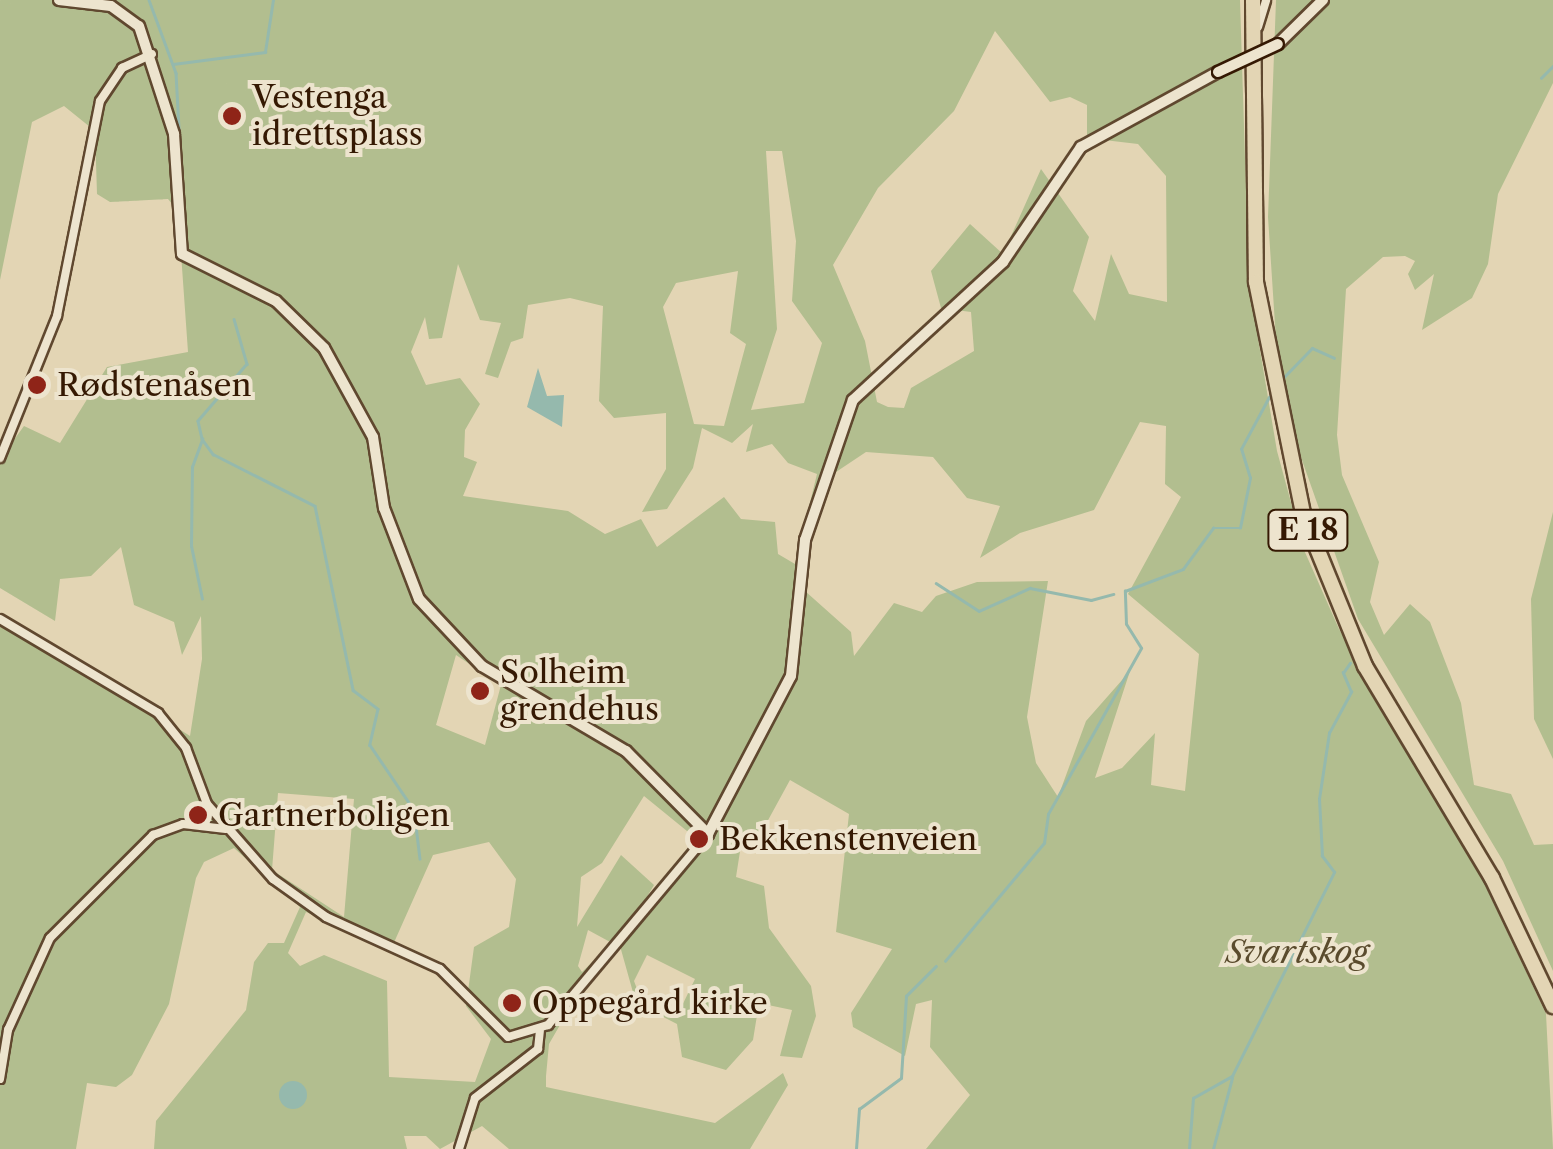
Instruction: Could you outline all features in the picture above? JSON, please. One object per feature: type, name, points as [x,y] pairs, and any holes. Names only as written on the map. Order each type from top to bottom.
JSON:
[{"type":"highway","name":"E 18","points":[[1259,0],[1262,280],[1309,512],[1370,662],[1496,874],[1553,990]]},
{"type":"highway","name":"E 18","points":[[1259,0],[1256,282],[1303,514],[1365,666],[1492,878],[1553,1006]]},
{"type":"main road","points":[[58,0],[120,9],[152,54],[176,146],[182,254],[276,301],[324,348],[373,437],[384,508],[411,588],[482,666],[626,752],[708,834],[792,676],[805,540],[853,400],[1003,262],[1081,147],[1278,44],[1323,0]]},
{"type":"street","points":[[0,458],[57,316],[100,101],[122,68],[152,54]]},
{"type":"street","points":[[0,619],[158,712],[226,829],[307,906],[449,975],[499,1032],[540,1032]]},
{"type":"street","points":[[0,1079],[10,1022],[50,938],[164,829],[226,829]]},
{"type":"street","points":[[459,1149],[476,1098],[540,1047],[540,1032],[708,834]]},
{"type":"green space","name":"Svartskog","points":[[0,0],[1240,0],[1249,285],[1277,451],[1304,550],[1339,629],[1484,882],[1546,1014],[1553,1149],[926,1149],[970,1095],[930,1047],[932,1000],[916,1004],[905,1056],[853,1027],[851,1013],[892,949],[836,932],[849,814],[790,780],[761,833],[741,845],[736,877],[764,886],[769,928],[811,986],[816,1016],[802,1058],[780,1056],[792,1010],[759,1003],[753,1040],[726,1070],[682,1057],[677,1024],[636,1003],[620,946],[579,992],[549,1044],[546,1087],[715,1123],[783,1073],[788,1085],[750,1149],[509,1149],[482,1126],[440,1149],[426,1136],[404,1136],[407,1149],[154,1149],[156,1121],[246,1010],[254,962],[268,943],[284,943],[300,907],[234,848],[204,862],[196,878],[169,1004],[132,1075],[116,1087],[87,1083],[76,1149],[0,1149],[0,615],[190,736],[202,659],[201,616],[182,655],[174,622],[134,605],[121,547],[91,576],[60,579],[55,621],[0,588],[0,459],[24,426],[60,443],[107,367],[188,352],[178,211],[168,199],[110,202],[97,194],[95,131],[64,106],[32,122],[0,280]],"holes":[[[995,31],[1050,102],[1070,97],[1087,105],[1087,138],[1138,144],[1166,176],[1167,302],[1129,294],[1111,254],[1095,321],[1073,291],[1089,237],[1041,169],[1003,254],[970,224],[931,271],[941,308],[971,312],[974,351],[911,388],[904,408],[877,402],[865,341],[833,265],[878,188],[954,111]],[[766,151],[782,151],[796,241],[792,301],[822,343],[804,403],[751,410],[777,329]],[[458,264],[480,320],[501,323],[485,374],[498,378],[511,342],[523,338],[528,305],[570,298],[603,306],[599,401],[614,418],[666,413],[666,469],[642,512],[667,509],[693,468],[702,428],[732,443],[753,424],[746,452],[772,444],[788,463],[817,474],[795,564],[778,554],[775,522],[741,519],[724,497],[657,547],[641,519],[605,534],[568,511],[463,496],[477,462],[464,457],[465,430],[480,404],[460,378],[426,385],[411,352],[425,317],[429,339],[442,338]],[[738,271],[730,333],[746,344],[724,426],[694,424],[663,307],[676,283]],[[1140,422],[1166,426],[1165,484],[1181,497],[1128,594],[1199,654],[1185,791],[1151,785],[1155,733],[1122,768],[1095,778],[1130,671],[1086,721],[1058,797],[1036,763],[1027,717],[1048,581],[977,582],[936,596],[922,612],[894,603],[854,656],[851,632],[805,591],[809,549],[830,476],[866,452],[933,457],[967,498],[1000,506],[980,558],[1020,533],[1094,510]],[[456,655],[501,685],[485,745],[436,725]],[[278,793],[354,799],[344,917],[272,870]],[[644,796],[698,840],[630,925],[654,885],[621,855],[577,927],[581,877],[602,863]],[[489,842],[516,879],[509,927],[474,947],[466,1006],[491,1039],[475,1082],[389,1077],[387,981],[324,955],[300,966],[288,953],[306,912],[392,947],[433,855]],[[588,930],[612,943],[582,972],[578,966]],[[647,955],[695,979],[676,1018],[642,1002],[634,981]]]},
{"type":"green space","points":[[1276,0],[1553,0],[1553,83],[1498,194],[1488,264],[1472,298],[1422,330],[1434,274],[1415,290],[1408,274],[1415,261],[1405,256],[1383,257],[1346,289],[1337,435],[1342,475],[1379,562],[1370,602],[1384,635],[1410,604],[1430,622],[1461,703],[1474,785],[1511,794],[1534,845],[1553,844],[1553,971],[1503,861],[1358,619],[1297,446],[1277,355],[1268,217]]},
{"type":"green space","points":[[1553,512],[1553,759],[1534,719],[1531,599]]},
{"type":"water","points":[[538,368],[547,396],[564,395],[562,427],[527,407]]},
{"type":"water","points":[[293,1081],[303,1085],[307,1095],[303,1105],[293,1109],[283,1105],[279,1095],[283,1085]]},
{"type":"waterway","points":[[149,0],[176,73],[181,166]]},
{"type":"waterway","points":[[173,64],[265,52],[273,0]]},
{"type":"waterway","points":[[1541,78],[1553,66]]},
{"type":"waterway","points":[[234,319],[247,364],[198,421],[202,439],[213,454],[315,506],[353,690],[378,709],[370,745],[414,810],[420,859]]},
{"type":"waterway","points":[[1282,379],[1312,348],[1334,358]]},
{"type":"waterway","points":[[945,961],[1044,843],[1048,814],[1141,648],[1126,624],[1125,591],[1183,569],[1213,528],[1240,528],[1250,478],[1241,449],[1269,397]]},
{"type":"waterway","points":[[202,439],[192,467],[191,546],[202,599]]},
{"type":"waterway","points":[[936,583],[979,611],[1030,588],[1091,600],[1113,594]]},
{"type":"waterway","points":[[1189,1149],[1193,1098],[1232,1076],[1334,872],[1322,856],[1319,799],[1329,733],[1351,692],[1343,673],[1350,663]]},
{"type":"waterway","points":[[856,1149],[859,1109],[901,1078],[906,996],[936,966]]},
{"type":"waterway","points":[[1213,1149],[1232,1078]]},
{"type":"place","name":"Vestenga idrettsplass","points":[[232,116]]},
{"type":"place","name":"Rødstenåsen","points":[[37,385]]},
{"type":"place","name":"Solheim grendehus","points":[[480,691]]},
{"type":"place","name":"Gartnerboligen","points":[[198,815]]},
{"type":"place","name":"Bekkenstenveien","points":[[699,839]]},
{"type":"place","name":"Oppegård kirke","points":[[512,1003]]}]
